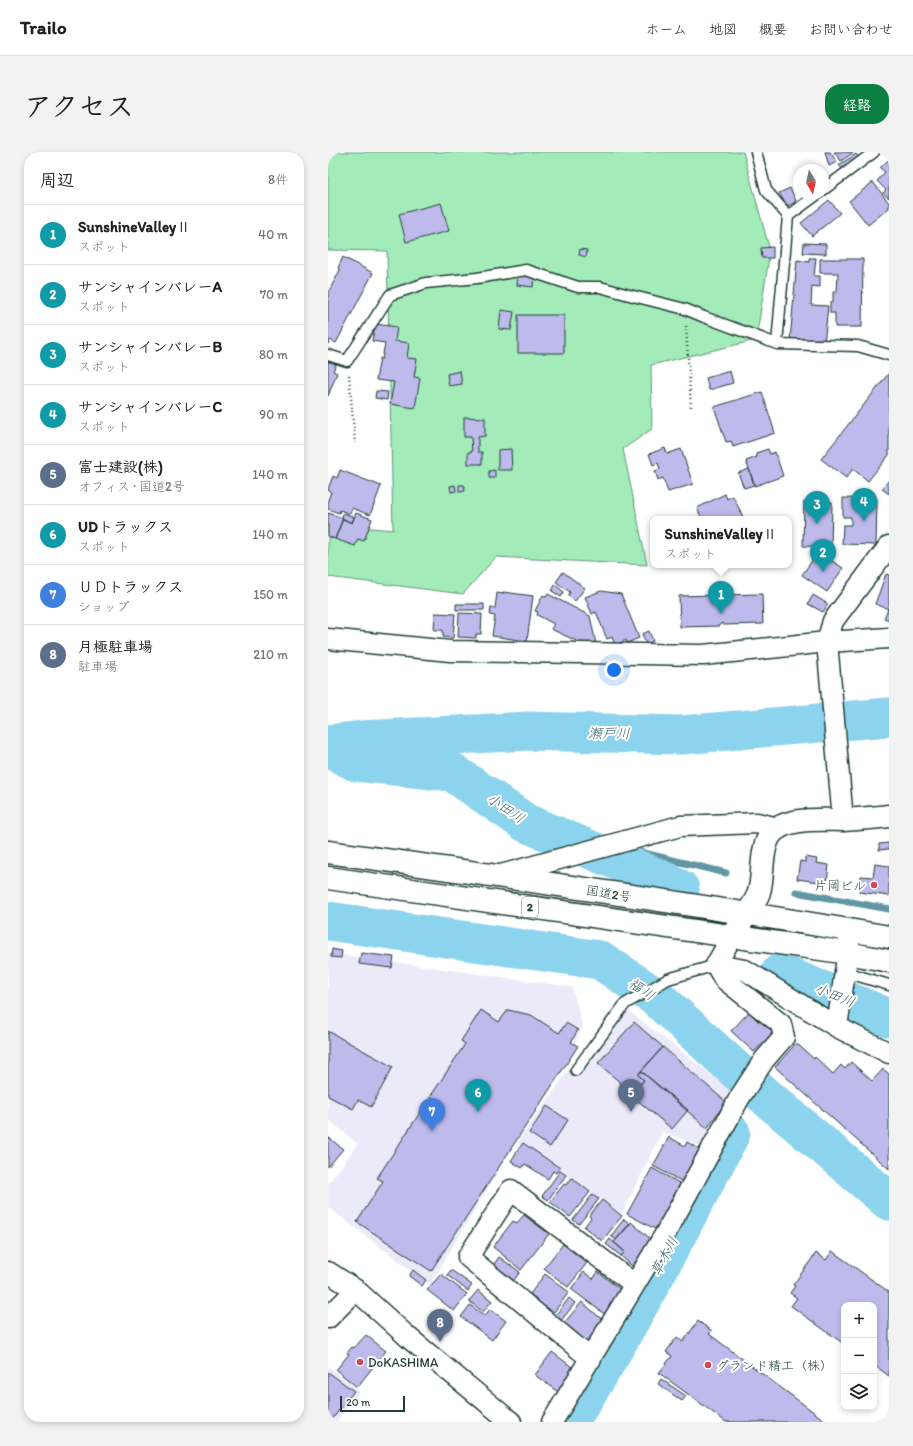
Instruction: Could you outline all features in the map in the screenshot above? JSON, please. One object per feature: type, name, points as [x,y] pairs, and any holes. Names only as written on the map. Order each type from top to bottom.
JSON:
[{"type":"main road","points":[[732,936],[759,892],[765,849],[769,837],[778,828],[784,825],[822,819],[843,820],[889,816]]},
{"type":"main road","name":"国道2号","points":[[328,852],[497,876],[889,937]]},
{"type":"main road","name":"国道2号","points":[[328,878],[732,936],[845,970],[889,961]]},
{"type":"street","points":[[843,820],[828,647],[833,621],[889,546]]},
{"type":"street","points":[[328,639],[450,650],[703,655],[828,647],[889,638]]},
{"type":"street","points":[[497,876],[680,826],[757,823],[778,828]]},
{"type":"street","points":[[838,1022],[851,930]]},
{"type":"street","points":[[716,965],[732,936]]},
{"type":"street","points":[[716,965],[745,970],[838,1022],[889,1053]]},
{"type":"street","points":[[552,1422],[664,1236],[740,1097],[764,1060],[784,1037],[781,1024],[724,979],[716,965]]},
{"type":"street","points":[[591,1359],[468,1257],[511,1190],[634,1284]]},
{"type":"street","points":[[328,1272],[356,1290],[409,1338],[511,1422]]},
{"type":"street","points":[[328,1318],[356,1290]]},
{"type":"lane","points":[[756,152],[766,190],[788,216],[777,344]]},
{"type":"lane","points":[[829,186],[874,152]]},
{"type":"lane","points":[[788,216],[810,200]]},
{"type":"lane","points":[[328,355],[347,361],[390,295],[426,283],[477,278],[526,270],[578,287],[600,286],[685,309],[777,344],[858,346],[889,355]]},
{"type":"lane","points":[[576,1070],[625,1004],[668,979],[716,965]]},
{"type":"lane","points":[[845,970],[889,985]]},
{"type":"path","points":[[685,309],[691,407]]},
{"type":"path","points":[[347,361],[355,443]]},
{"type":"shaded area","points":[[328,953],[572,987],[583,1028],[430,1285],[328,1207],[328,1184],[358,1144],[328,1119]]},
{"type":"shaded area","points":[[617,1002],[734,1092],[704,1147],[662,1132],[622,1214],[517,1143]]},
{"type":"shaded area","points":[[328,1366],[360,1391],[336,1422],[328,1422]]},
{"type":"green space","points":[[328,152],[743,152],[770,251],[756,340],[651,365],[652,429],[623,449],[647,565],[496,557],[463,594],[328,577],[328,524],[393,530],[387,251],[328,250]]},
{"type":"building","points":[[825,152],[830,152],[837,162],[829,166]]},
{"type":"building","points":[[834,152],[854,152],[841,161]]},
{"type":"building","points":[[856,154],[860,159],[843,170],[839,165]]},
{"type":"building","points":[[889,159],[889,198],[883,193],[886,190],[877,181],[885,172],[880,168]]},
{"type":"building","points":[[873,182],[889,203],[889,208],[868,225],[849,201]]},
{"type":"building","points":[[790,188],[793,194],[793,200],[796,201],[788,206],[779,193]]},
{"type":"building","points":[[829,200],[840,213],[812,236],[801,223]]},
{"type":"building","points":[[441,203],[449,231],[406,242],[399,214]]},
{"type":"building","points":[[804,243],[826,244],[826,254],[803,253]]},
{"type":"building","points":[[773,247],[773,258],[762,258],[761,248]]},
{"type":"building","points":[[580,249],[587,250],[586,257],[579,255]]},
{"type":"building","points":[[343,257],[373,273],[336,343],[330,340],[328,344],[328,293],[340,270],[338,268]]},
{"type":"building","points":[[809,258],[816,258],[814,276],[820,276],[820,287],[812,286],[811,305],[828,306],[824,344],[790,341],[797,260],[809,262]]},
{"type":"building","points":[[820,259],[863,259],[862,327],[835,327],[835,313],[830,313],[830,302],[833,302],[833,292],[837,292],[838,273],[820,273]]},
{"type":"building","points":[[518,271],[534,272],[533,287],[517,285]]},
{"type":"building","points":[[501,310],[514,312],[511,330],[499,329]]},
{"type":"building","points":[[518,315],[564,315],[564,353],[518,353]]},
{"type":"building","points":[[375,324],[397,327],[395,341],[409,343],[407,358],[417,359],[414,377],[420,378],[415,408],[390,404],[394,382],[376,380],[380,358],[382,359],[385,343],[372,341]]},
{"type":"building","points":[[328,361],[336,364],[333,371],[337,373],[328,396]]},
{"type":"building","points":[[460,371],[462,384],[449,386],[447,374]]},
{"type":"building","points":[[730,371],[733,383],[709,390],[706,378]]},
{"type":"building","points":[[889,373],[889,455],[868,481],[853,469],[846,478],[821,459]]},
{"type":"building","points":[[376,391],[388,392],[387,400],[375,398]]},
{"type":"building","points":[[762,392],[775,433],[733,447],[731,441],[726,442],[714,407]]},
{"type":"building","points":[[464,417],[485,418],[485,436],[478,437],[478,452],[482,452],[482,464],[468,464],[468,452],[472,452],[471,437],[464,437]]},
{"type":"building","points":[[665,448],[667,454],[681,449],[693,484],[668,492],[663,478],[658,480],[655,471],[660,469],[658,463],[653,465],[649,454]]},
{"type":"building","points":[[511,449],[512,470],[498,470],[498,450]]},
{"type":"building","points":[[768,449],[770,454],[775,452],[783,476],[755,486],[746,461],[757,457],[756,453]]},
{"type":"building","points":[[749,469],[754,485],[744,488],[738,473]]},
{"type":"building","points":[[340,470],[381,486],[370,515],[352,508],[350,514],[340,510],[339,513],[328,509],[328,500],[331,492],[328,489],[333,476],[337,478]]},
{"type":"building","points":[[495,470],[495,478],[489,478],[489,471]]},
{"type":"building","points":[[889,480],[889,494],[882,489]]},
{"type":"building","points":[[455,485],[456,491],[451,492],[450,486]]},
{"type":"building","points":[[459,485],[464,485],[465,491],[459,492]]},
{"type":"building","points":[[725,494],[727,499],[733,496],[743,516],[701,516],[697,508]]},
{"type":"building","points":[[843,498],[877,499],[876,545],[842,544],[843,525],[851,525],[851,517],[843,517]]},
{"type":"building","points":[[804,501],[832,502],[831,547],[803,546]]},
{"type":"building","points":[[328,513],[343,518],[335,539],[328,536]]},
{"type":"building","points":[[343,513],[354,517],[352,523],[342,518]]},
{"type":"building","points":[[356,513],[372,519],[364,541],[358,539],[355,546],[335,539],[343,519],[352,523]]},
{"type":"building","points":[[818,552],[843,568],[827,592],[802,575]]},
{"type":"building","points":[[563,572],[585,588],[575,601],[568,596],[570,592],[556,582]]},
{"type":"building","points":[[886,574],[889,575],[889,609],[875,604]]},
{"type":"building","points":[[555,585],[564,592],[561,597],[552,591]]},
{"type":"building","points":[[601,591],[621,594],[639,638],[627,643],[626,640],[615,645],[612,637],[607,639],[596,612],[592,614],[585,597]]},
{"type":"building","points":[[503,592],[533,596],[527,641],[492,636],[495,616],[490,615],[491,608],[495,608],[497,593],[503,594]]},
{"type":"building","points":[[548,594],[590,616],[596,644],[583,644],[551,629],[554,624],[537,615],[538,612],[535,611],[543,595],[546,597]]},
{"type":"building","points":[[762,594],[763,624],[723,625],[723,623],[720,624],[720,626],[680,627],[679,596],[717,595],[718,605],[722,605],[722,595]]},
{"type":"building","points":[[813,595],[828,604],[823,612],[808,604]]},
{"type":"building","points":[[456,604],[484,604],[484,610],[456,610]]},
{"type":"building","points":[[889,609],[889,620],[884,618]]},
{"type":"building","points":[[435,613],[455,614],[453,638],[443,637],[443,630],[434,630]]},
{"type":"building","points":[[459,613],[482,614],[481,634],[476,634],[476,638],[458,637]]},
{"type":"building","points":[[649,631],[653,641],[646,644],[642,634]]},
{"type":"building","points":[[889,843],[889,849],[879,850],[879,844]]},
{"type":"building","points":[[805,857],[817,859],[816,863],[829,865],[827,883],[797,879],[800,861],[805,862]]},
{"type":"building","name":"片岡ビル","points":[[875,864],[889,866],[889,896],[859,892],[861,876],[873,877]]},
{"type":"building","points":[[332,949],[342,951],[341,958],[331,957]]},
{"type":"building","points":[[361,953],[394,957],[392,968],[359,964]]},
{"type":"building","points":[[481,1010],[499,1022],[508,1010],[531,1015],[559,1033],[566,1023],[578,1030],[571,1042],[578,1046],[431,1271],[357,1222],[383,1181],[377,1178],[465,1044],[461,1041]]},
{"type":"building","points":[[749,1012],[759,1022],[761,1020],[773,1032],[754,1052],[731,1031]]},
{"type":"building","points":[[634,1022],[663,1047],[638,1075],[644,1080],[632,1093],[598,1063]]},
{"type":"building","points":[[328,1031],[393,1067],[371,1107],[358,1100],[353,1109],[328,1096]]},
{"type":"building","points":[[796,1043],[814,1059],[815,1057],[833,1074],[841,1065],[845,1069],[851,1062],[872,1081],[883,1069],[889,1074],[889,1169],[775,1067]]},
{"type":"building","points":[[663,1047],[726,1102],[707,1128],[641,1071]]},
{"type":"building","points":[[641,1071],[688,1110],[672,1129],[631,1095],[644,1080],[638,1075]]},
{"type":"building","points":[[547,1106],[568,1120],[550,1147],[529,1133]]},
{"type":"building","points":[[328,1137],[343,1149],[328,1167]]},
{"type":"building","points":[[669,1137],[685,1146],[687,1142],[701,1150],[683,1182],[653,1166]]},
{"type":"building","points":[[523,1143],[560,1168],[556,1173],[553,1171],[548,1179],[525,1164],[522,1168],[511,1161]]},
{"type":"building","points":[[652,1168],[681,1184],[657,1230],[627,1214]]},
{"type":"building","points":[[560,1171],[566,1175],[548,1200],[542,1196]]},
{"type":"building","points":[[572,1178],[590,1192],[570,1217],[550,1202],[564,1184],[566,1185]]},
{"type":"building","points":[[592,1195],[599,1199],[579,1224],[573,1220]]},
{"type":"building","points":[[602,1200],[622,1216],[602,1241],[584,1227],[591,1218],[589,1216]]},
{"type":"building","points":[[524,1215],[549,1234],[521,1270],[493,1247],[513,1221],[517,1223]]},
{"type":"building","points":[[624,1219],[630,1224],[616,1240],[611,1236]]},
{"type":"building","points":[[631,1222],[653,1241],[632,1266],[621,1256],[625,1252],[614,1242]]},
{"type":"building","points":[[610,1239],[625,1252],[621,1256],[606,1244]]},
{"type":"building","points":[[563,1244],[587,1263],[568,1287],[544,1268]]},
{"type":"building","points":[[832,1251],[889,1292],[889,1376],[877,1367],[877,1302],[841,1302],[841,1342],[791,1306],[797,1298],[790,1293],[795,1286],[793,1285],[816,1253],[826,1260]]},
{"type":"building","points":[[499,1257],[520,1272],[511,1284],[491,1268]]},
{"type":"building","points":[[413,1270],[426,1280],[422,1286],[409,1276]]},
{"type":"building","points":[[451,1270],[472,1285],[468,1291],[447,1275]]},
{"type":"building","points":[[584,1272],[593,1279],[598,1272],[621,1290],[607,1316],[571,1289]]},
{"type":"building","points":[[441,1274],[467,1294],[454,1311],[427,1290]]},
{"type":"building","points":[[545,1274],[569,1292],[554,1312],[551,1310],[550,1312],[537,1302],[538,1300],[530,1294]]},
{"type":"building","points":[[478,1290],[492,1301],[483,1312],[469,1301]]},
{"type":"building","points":[[569,1298],[575,1303],[560,1322],[554,1317]]},
{"type":"building","points":[[582,1302],[607,1324],[588,1344],[564,1323]]},
{"type":"building","points":[[470,1305],[485,1316],[490,1309],[506,1321],[492,1340],[461,1317]]},
{"type":"building","name":"グランド精工（株）","points":[[698,1321],[712,1331],[709,1334],[827,1422],[726,1422],[659,1373],[672,1356],[666,1352],[677,1337],[683,1342]]},
{"type":"building","name":"DoKASHIMA","points":[[366,1335],[386,1351],[357,1387],[336,1370],[349,1354],[347,1353],[352,1347],[354,1348]]},
{"type":"building","points":[[552,1352],[576,1370],[562,1395],[535,1375]]},
{"type":"building","points":[[328,1372],[354,1391],[330,1422],[328,1422]]},
{"type":"building","points":[[661,1379],[686,1396],[682,1401],[658,1384]]},
{"type":"waterway","name":"瀬戸川","points":[[328,744],[362,740],[528,731],[681,735],[889,717]]},
{"type":"waterway","name":"小田川","points":[[338,753],[356,762],[452,772],[526,823],[656,877],[680,889]]},
{"type":"waterway","points":[[542,830],[599,842]]},
{"type":"waterway","points":[[623,848],[726,873]]},
{"type":"waterway","points":[[796,892],[889,909]]},
{"type":"waterway","name":"福川","points":[[328,921],[600,960],[657,998],[758,1090],[889,1201]]},
{"type":"waterway","name":"小田川","points":[[780,973],[889,1018]]},
{"type":"waterway","name":"草木川","points":[[569,1422],[633,1316],[731,1133]]},
{"type":"place","name":"サンシャインバレーC","points":[[864,521]]},
{"type":"place","name":"サンシャインバレーB","points":[[817,524]]},
{"type":"place","name":"サンシャインバレーA","points":[[823,572]]},
{"type":"place","name":"SunshineValleyⅡ","points":[[721,614]]},
{"type":"place","name":"片岡ビル","points":[[874,885]]},
{"type":"place","name":"UDトラックス","points":[[478,1112]]},
{"type":"place","name":"富士建設(株)","points":[[631,1112]]},
{"type":"place","name":"ＵＤトラックス","points":[[432,1131]]},
{"type":"place","name":"月極駐車場","points":[[440,1342]]},
{"type":"place","name":"DoKASHIMA","points":[[360,1362]]},
{"type":"place","name":"グランド精工（株）","points":[[708,1365]]}]
